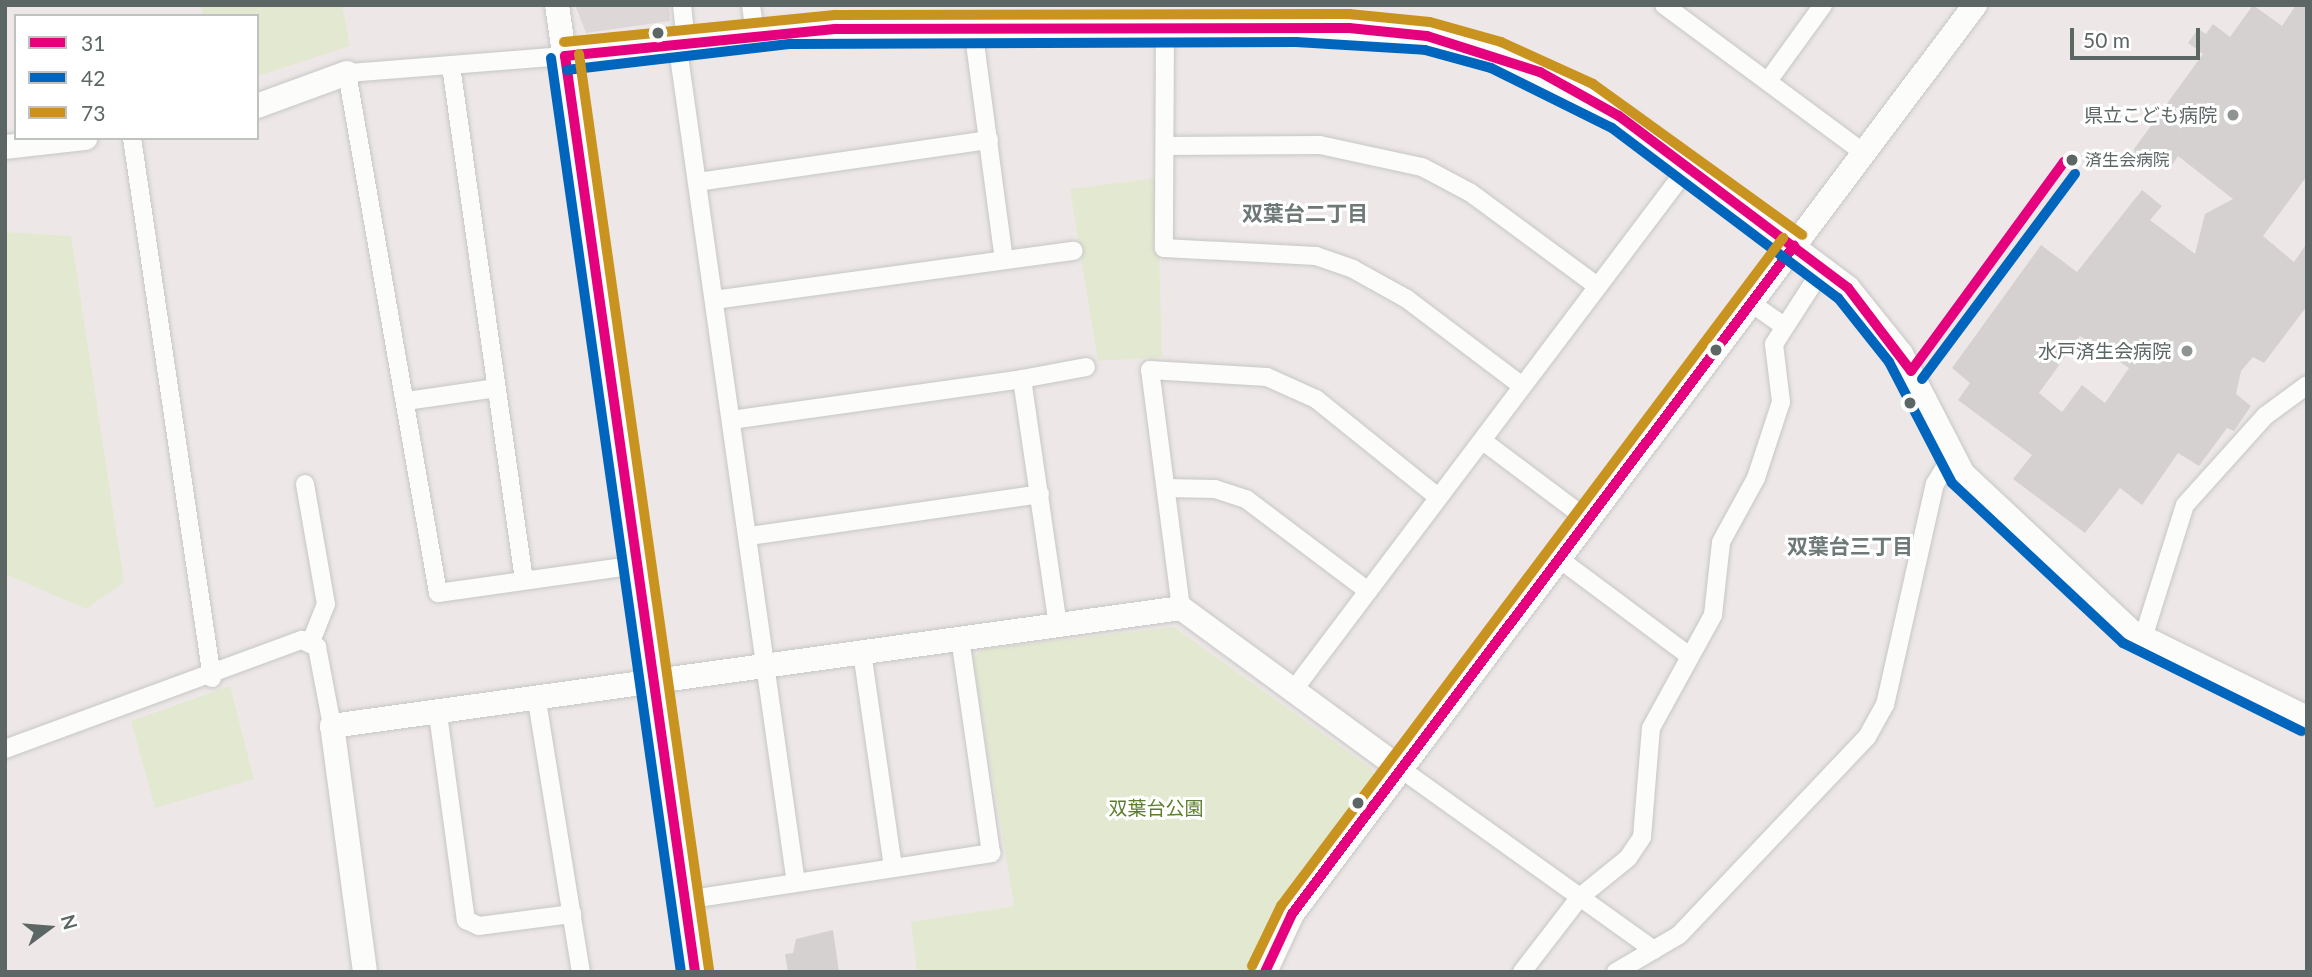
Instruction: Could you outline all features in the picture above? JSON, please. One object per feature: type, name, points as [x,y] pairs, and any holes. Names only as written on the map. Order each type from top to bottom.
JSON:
[{"type":"street","points":[[557,5],[695,972]]},
{"type":"street","points":[[682,5],[682,42],[697,182],[796,883]]},
{"type":"street","points":[[751,5],[755,32]]},
{"type":"street","points":[[1664,5],[1864,153]]},
{"type":"street","points":[[1768,81],[1823,5]]},
{"type":"street","points":[[1265,972],[1292,914],[1975,5]]},
{"type":"street","points":[[1164,28],[1164,248],[1316,256],[1353,269],[1407,299],[1522,386]]},
{"type":"street","points":[[259,105],[347,73],[565,56],[755,32],[1349,28],[1466,46],[1587,96],[1688,167],[1848,288],[1887,331],[1952,456],[1983,495],[2143,638],[2307,718]]},
{"type":"street","points":[[973,29],[1004,259]]},
{"type":"street","points":[[451,66],[524,580]]},
{"type":"street","points":[[347,73],[438,593],[636,565]]},
{"type":"street","points":[[5,147],[67,140]]},
{"type":"street","points":[[132,140],[212,678]]},
{"type":"street","points":[[697,182],[989,140]]},
{"type":"street","points":[[1166,146],[1320,145],[1422,167],[1471,193],[1597,286]]},
{"type":"street","points":[[1292,692],[1688,167]]},
{"type":"street","points":[[714,300],[1074,251]]},
{"type":"street","points":[[1522,972],[1580,897],[1628,858],[1642,838],[1651,728],[1687,654],[1713,615],[1721,542],[1756,478],[1781,402],[1773,359],[1782,325],[1812,285]]},
{"type":"street","points":[[1751,303],[1782,325]]},
{"type":"street","points":[[732,420],[1022,379],[1086,367]]},
{"type":"street","points":[[1181,608],[1150,370],[1201,368],[1267,377],[1316,399],[1438,496]]},
{"type":"street","points":[[1022,379],[1041,494],[1058,625]]},
{"type":"street","points":[[2143,638],[2185,505],[2264,416],[2307,385]]},
{"type":"street","points":[[406,401],[496,388]]},
{"type":"street","points":[[1483,441],[1587,519]]},
{"type":"street","points":[[1616,972],[1679,935],[1867,737],[1885,705],[1935,484],[1952,456]]},
{"type":"street","points":[[304,484],[326,604],[310,644]]},
{"type":"street","points":[[1166,488],[1240,495],[1368,591]]},
{"type":"street","points":[[749,536],[1041,494]]},
{"type":"street","points":[[1558,558],[1687,654]]},
{"type":"street","points":[[332,726],[537,701],[764,665],[1181,608],[1292,692],[1654,950]]},
{"type":"street","points":[[685,900],[991,853],[960,638]]},
{"type":"street","points":[[5,749],[212,678],[302,640],[317,647],[332,726],[365,972]]},
{"type":"street","points":[[862,652],[893,868]]},
{"type":"street","points":[[537,701],[581,972]]},
{"type":"street","points":[[438,714],[466,920],[479,926],[572,914]]},
{"type":"shaded area","points":[[575,5],[669,5],[670,21],[586,33]]},
{"type":"green space","points":[[201,5],[342,5],[350,46],[259,75],[259,14],[203,14]]},
{"type":"green space","points":[[1157,178],[1162,357],[1098,361],[1070,189]]},
{"type":"green space","points":[[5,232],[71,236],[124,582],[86,609],[5,574]]},
{"type":"green space","name":"双葉台公園","points":[[1174,627],[1372,769],[1376,784],[1277,906],[1245,972],[917,972],[911,922],[1014,906],[973,658],[983,649]]},
{"type":"green space","points":[[230,686],[254,779],[155,808],[131,721]]},
{"type":"building","name":"水戸済生会病院","points":[[2253,5],[2282,26],[2296,5],[2307,5],[2307,176],[2263,236],[2294,262],[2307,243],[2307,306],[2264,363],[2253,357],[2241,371],[2236,394],[2251,406],[2234,431],[2227,428],[2199,466],[2178,453],[2142,505],[2120,488],[2085,533],[2013,479],[2032,455],[1958,400],[1970,383],[1952,368],[2041,245],[2077,272],[2142,190],[2162,206],[2150,220],[2195,254],[2205,214],[2233,199],[2178,156],[2169,170],[2159,163],[2147,167],[2136,163],[2134,149],[2203,54],[2188,43],[2198,29],[2206,34],[2213,24],[2230,37]],"holes":[[[2080,336],[2129,368],[2105,403],[2082,385],[2062,412],[2039,393]]]},
{"type":"building","points":[[833,930],[839,972],[788,972],[785,954],[793,953],[796,939]]},
{"type":"transit line","name":"73","points":[[564,42],[835,15],[1349,14],[1430,22],[1501,42],[1593,84],[1802,235]]},
{"type":"transit line","name":"31","points":[[565,56],[835,29],[1349,28],[1427,36],[1540,72],[1619,116],[1848,288],[1911,371]]},
{"type":"transit line","name":"42","points":[[567,70],[790,44],[1296,42],[1425,50],[1491,68],[1612,128],[1838,298],[1889,362],[1952,483],[2123,643],[2301,731]]},
{"type":"transit line","name":"73","points":[[579,54],[709,970]]},
{"type":"transit line","name":"31","points":[[565,56],[695,972]]},
{"type":"transit line","name":"42","points":[[551,58],[681,972]]},
{"type":"transit line","name":"31","points":[[1911,371],[2064,162],[2072,160]]},
{"type":"transit line","name":"42","points":[[1922,379],[2075,174]]},
{"type":"transit line","name":"73","points":[[1252,966],[1281,906],[1783,238]]},
{"type":"transit line","name":"31","points":[[1265,972],[1292,914],[1794,246]]},
{"type":"place","name":"県立こども病院","points":[[2233,115]]},
{"type":"place","name":"済生会病院","points":[[2072,160]]},
{"type":"place","name":"水戸済生会病院","points":[[2187,351]]},
{"type":"district","name":"双葉台二丁目","points":[[1305,213]]},
{"type":"district","name":"双葉台三丁目","points":[[1850,546]]}]
